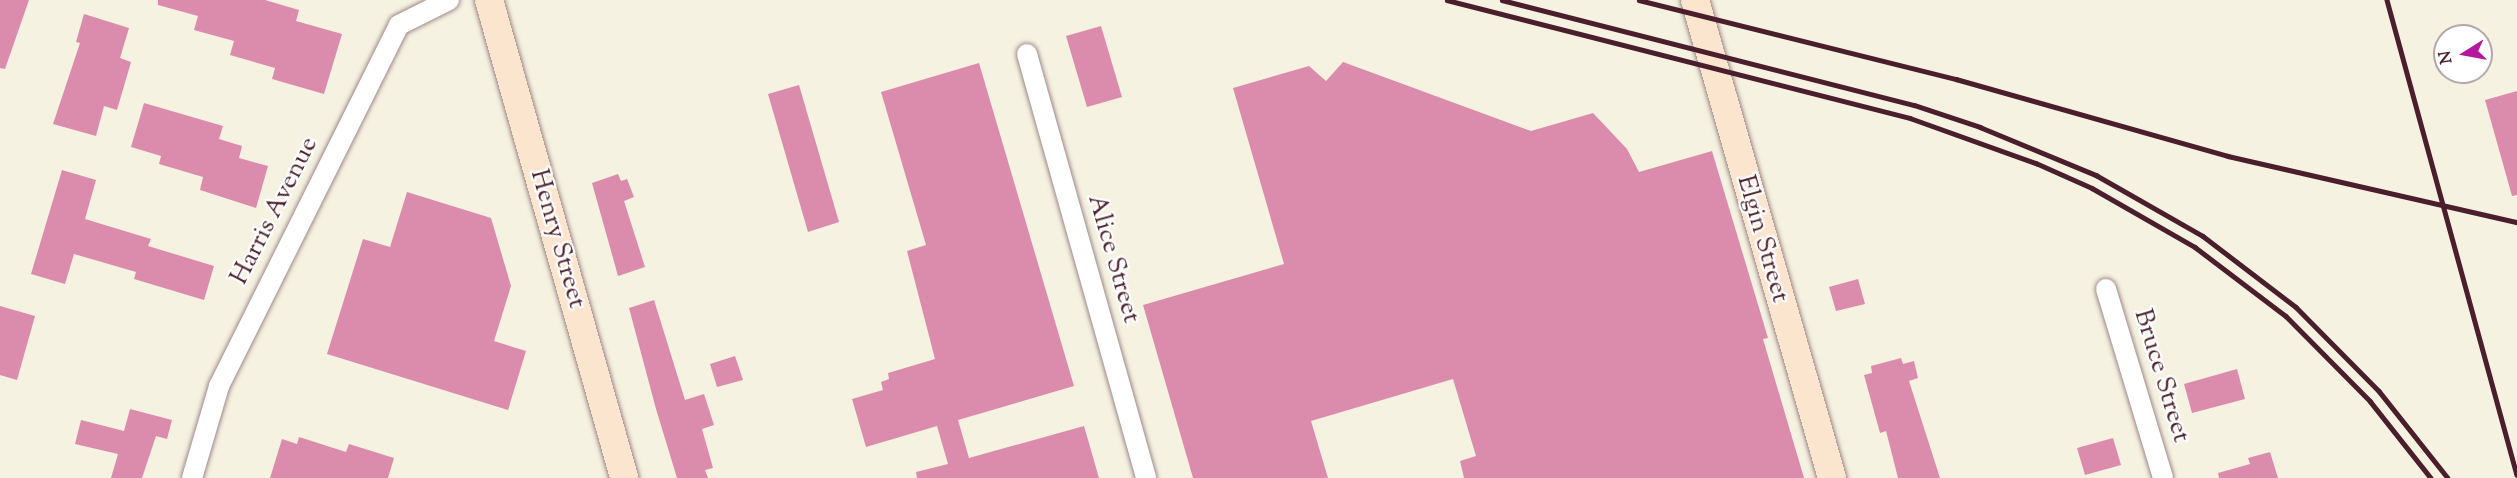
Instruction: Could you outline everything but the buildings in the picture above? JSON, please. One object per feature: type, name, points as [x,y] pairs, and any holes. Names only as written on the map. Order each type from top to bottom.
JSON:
[{"type":"main road","name":"Henry Street","points":[[489,0],[624,478]]},
{"type":"main road","name":"Elgin Street","points":[[1695,0],[1832,478]]},
{"type":"street","name":"Harris Avenue","points":[[192,478],[219,386],[399,25],[449,0]]},
{"type":"street","name":"Alice Street","points":[[1027,54],[1146,478]]},
{"type":"street","name":"Bruce Street","points":[[2106,290],[2163,478]]},
{"type":"railway","points":[[1447,0],[1910,118],[2036,163],[2092,188],[2195,247],[2286,316],[2370,401],[2431,478]]},
{"type":"railway","points":[[1502,0],[1914,105],[1980,127],[2096,175],[2203,236],[2296,307],[2379,391],[2448,478]]},
{"type":"railway","points":[[1639,0],[1956,79],[2228,156],[2517,222]]},
{"type":"railway","points":[[2387,0],[2517,474]]}]
